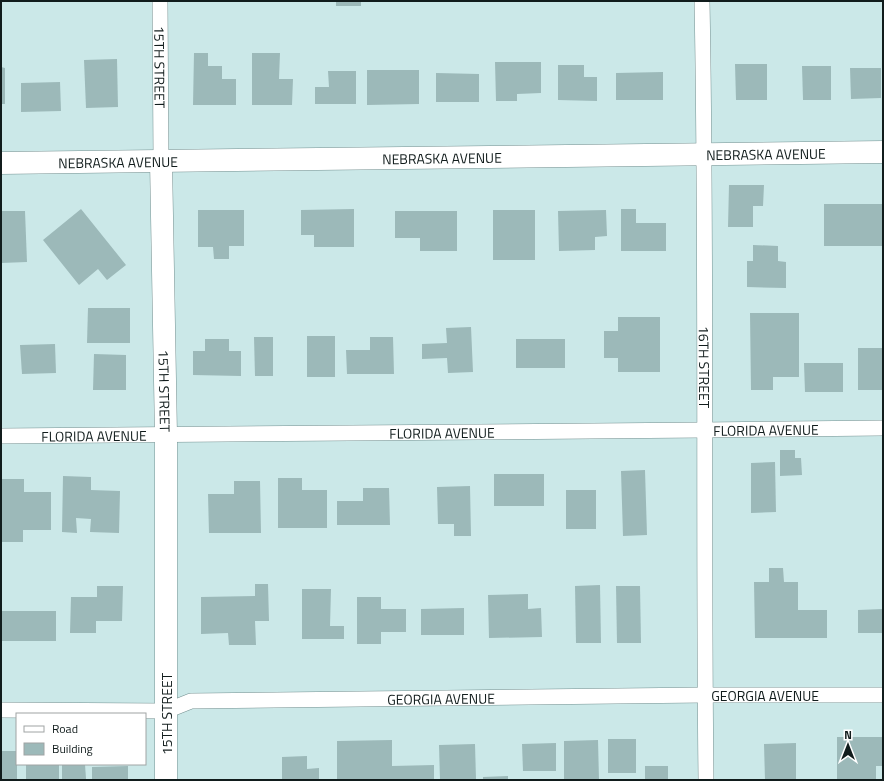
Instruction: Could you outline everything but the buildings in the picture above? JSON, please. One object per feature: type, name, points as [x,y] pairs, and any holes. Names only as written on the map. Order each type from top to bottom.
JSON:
[{"type":"main road","name":"NEBRASKA AVENUE","points":[[1,163],[883,152]]},
{"type":"main road","name":"15TH STREET","points":[[161,161],[166,434],[166,780]]},
{"type":"street","name":"15TH STREET","points":[[160,1],[161,161]]},
{"type":"street","name":"16TH STREET","points":[[702,1],[705,154],[704,430],[706,780]]},
{"type":"street","name":"FLORIDA AVENUE","points":[[1,436],[883,428]]},
{"type":"street","name":"GEORGIA AVENUE","points":[[1,710],[166,711],[191,701],[705,695],[883,695]]}]
